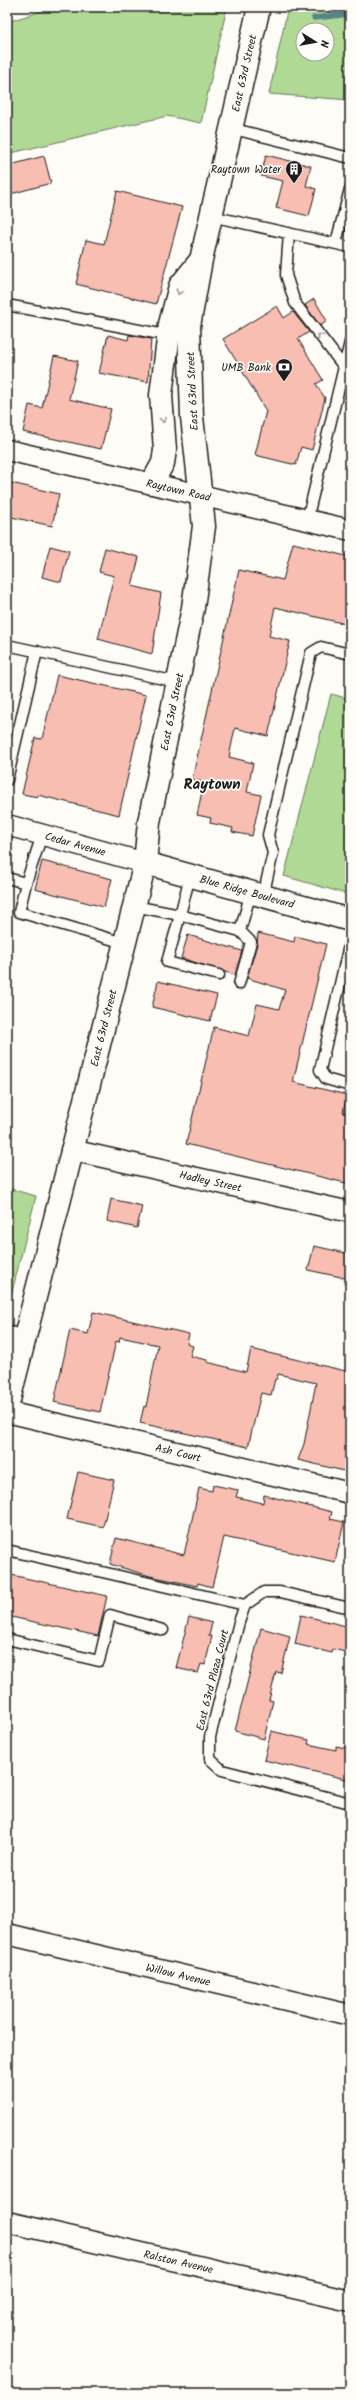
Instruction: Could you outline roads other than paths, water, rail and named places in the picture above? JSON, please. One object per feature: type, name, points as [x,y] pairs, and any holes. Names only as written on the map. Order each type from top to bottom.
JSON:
[{"type":"street","name":"East 63rd Street","points":[[7,1408],[15,1339],[71,1150],[145,863],[149,822],[177,682],[194,608],[204,526],[202,495],[192,417],[189,326],[201,260],[232,118],[259,7]]},
{"type":"street","points":[[152,483],[163,463],[165,450],[161,395],[168,334],[180,286],[201,260]]},
{"type":"street","name":"Raytown Road","points":[[7,450],[350,530]]},
{"type":"street","name":"Cedar Avenue","points":[[7,826],[145,863]]},
{"type":"street","name":"Blue Ridge Boulevard","points":[[145,863],[350,920]]},
{"type":"street","name":"Hadley Street","points":[[71,1150],[350,1212]]},
{"type":"street","name":"Ash Court","points":[[7,1412],[350,1493]]},
{"type":"street","name":"Willow Avenue","points":[[7,1934],[350,2015]]},
{"type":"street","name":"Ralston Avenue","points":[[7,2222],[350,2301]]},
{"type":"lane","points":[[232,118],[350,158]]},
{"type":"lane","points":[[336,243],[350,189]]},
{"type":"lane","points":[[211,216],[350,246]]},
{"type":"lane","points":[[289,233],[286,275],[295,303],[344,367]]},
{"type":"lane","points":[[7,305],[155,333],[168,334]]},
{"type":"lane","points":[[307,520],[350,342]]},
{"type":"lane","points":[[7,645],[177,682]]},
{"type":"lane","points":[[240,931],[257,894],[273,853],[268,835],[311,653],[321,647],[350,654]]},
{"type":"lane","points":[[7,779],[37,652]]},
{"type":"lane","points":[[42,835],[26,883],[19,912],[124,943]]},
{"type":"lane","points":[[190,876],[167,962],[219,975]]},
{"type":"lane","points":[[7,878],[26,883]]},
{"type":"lane","points":[[134,906],[180,915],[240,931],[251,942],[239,984]]},
{"type":"lane","points":[[350,942],[346,976],[320,1070],[326,1079],[350,1086]]},
{"type":"lane","points":[[7,1550],[245,1605],[264,1592],[280,1592],[350,1608]]},
{"type":"lane","name":"East 63rd Plaza Court","points":[[245,1605],[239,1622],[210,1737],[210,1759],[222,1770],[350,1803]]},
{"type":"lane","points":[[7,1639],[99,1661],[110,1615],[163,1630]]},
{"type":"waterway","points":[[314,18],[350,14]]},
{"type":"place","name":"Raytown Water","points":[[294,184]]},
{"type":"place","name":"UMB Bank","points":[[284,382]]},
{"type":"district","name":"Raytown","points":[[212,784]]}]
